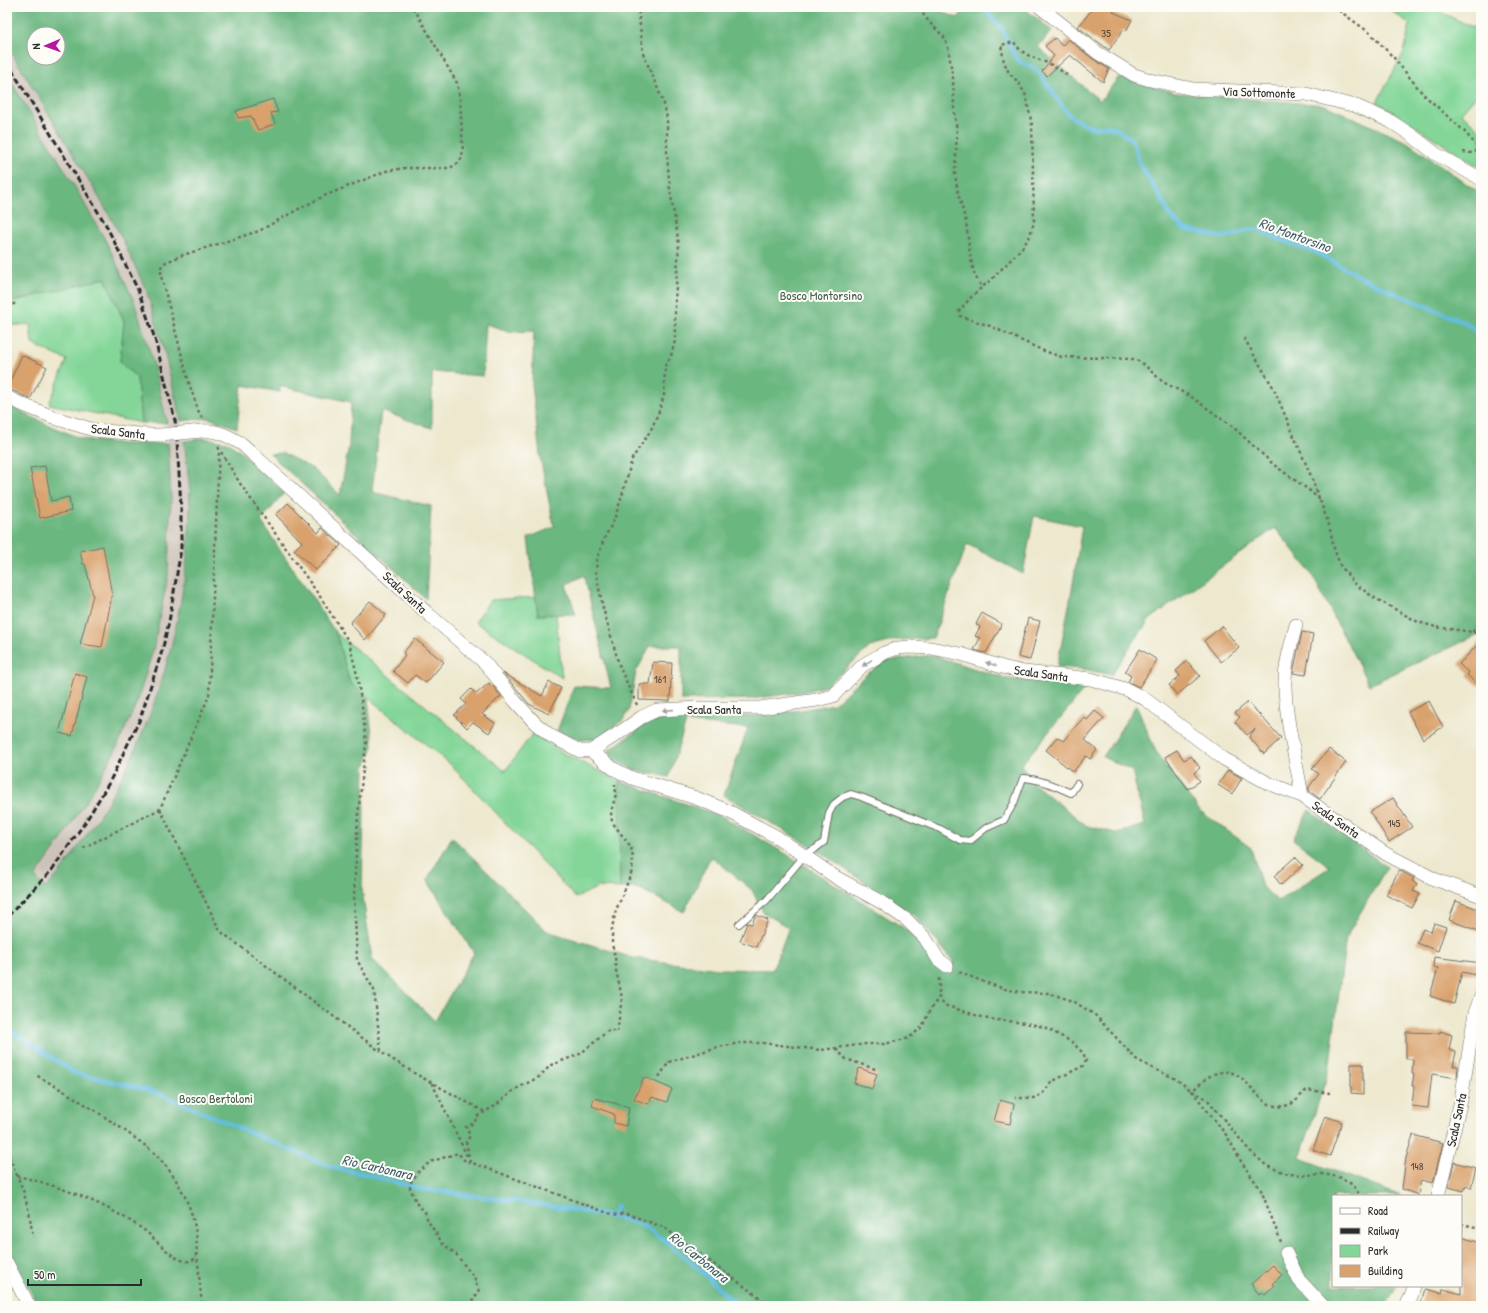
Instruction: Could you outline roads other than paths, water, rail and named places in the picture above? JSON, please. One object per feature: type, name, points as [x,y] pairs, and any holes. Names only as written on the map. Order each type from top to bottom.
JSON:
[{"type":"street","name":"Via Sottomonte","points":[[1040,7],[1098,53],[1134,75],[1193,89],[1306,94],[1356,106],[1390,121],[1436,154],[1481,179]]},
{"type":"street","name":"Scala Santa","points":[[7,397],[58,419],[94,430],[150,435],[205,430],[228,436],[242,444],[426,612],[485,663],[515,702],[535,723],[551,736],[580,751],[591,751],[642,717],[657,710],[755,708],[817,700],[833,696],[843,687],[852,675],[870,660],[884,653],[898,648],[931,648],[962,654],[1002,667],[1024,672],[1091,679],[1128,690],[1145,699],[1224,759],[1268,783],[1302,796],[1386,854],[1434,879],[1481,896]]},
{"type":"street","points":[[1296,625],[1286,667],[1284,685],[1291,737],[1302,796]]},
{"type":"street","points":[[591,751],[614,769],[632,778],[696,798],[728,811],[777,837],[837,878],[881,902],[907,920],[925,938],[943,963]]},
{"type":"street","name":"Scala Santa","points":[[1438,1195],[1455,1127],[1475,1013],[1481,996]]},
{"type":"street","points":[[1286,1253],[1299,1280],[1323,1306]]},
{"type":"street","points":[[7,1263],[29,1306]]},
{"type":"street","points":[[1406,1306],[1411,1297],[1414,1287]]},
{"type":"lane","points":[[738,924],[766,901],[799,862],[803,855],[824,842],[829,813],[834,804],[851,794],[920,820],[960,840],[970,841],[986,828],[1004,820],[1014,803],[1023,778],[1033,778],[1071,793],[1077,784]]},
{"type":"waterway","name":"Rio Montorsino","points":[[982,7],[1002,29],[1018,61],[1032,67],[1038,72],[1068,114],[1092,128],[1109,126],[1120,131],[1132,140],[1139,162],[1166,207],[1169,215],[1184,229],[1220,237],[1237,234],[1246,230],[1259,230],[1276,238],[1314,251],[1360,277],[1464,322],[1481,335]]},
{"type":"waterway","name":"Rio Carbonara","points":[[7,1028],[75,1073],[160,1094],[331,1167],[369,1175],[421,1189],[531,1203],[604,1215],[643,1226],[661,1238],[698,1268],[728,1297],[740,1306]]},
{"type":"waterway","points":[[612,1217],[617,1206]]},
{"type":"railway","points":[[7,62],[106,225],[138,290],[155,339],[176,425],[181,506],[181,549],[169,622],[162,651],[140,719],[109,783],[86,821],[51,871],[7,917]]},
{"type":"park label","name":"Bosco Montorsino","points":[[821,295]]},
{"type":"park label","name":"Bosco Bertoloni","points":[[216,1098]]}]
